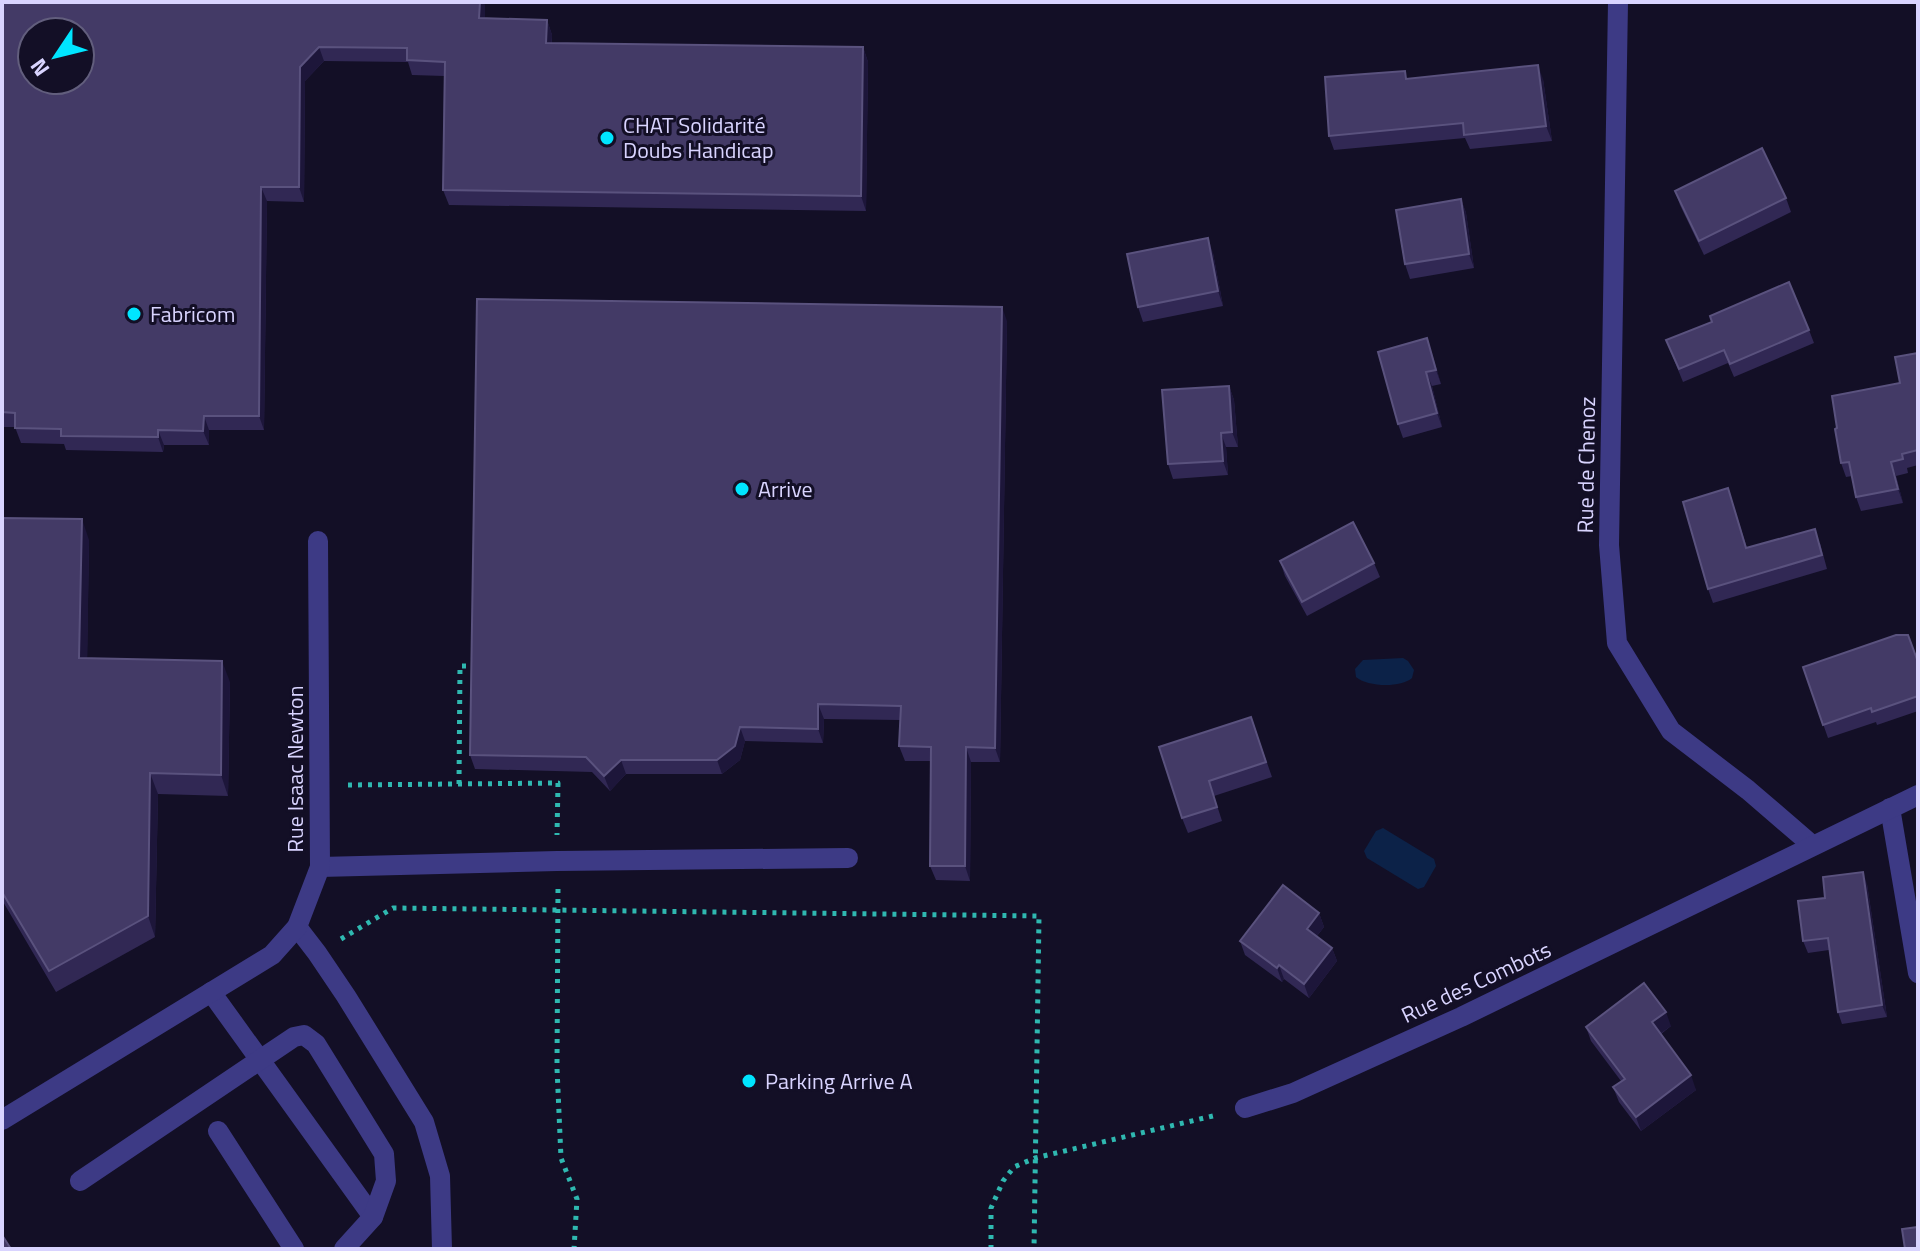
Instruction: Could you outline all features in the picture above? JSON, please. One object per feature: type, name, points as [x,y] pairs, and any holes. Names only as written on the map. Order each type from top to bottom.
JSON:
[{"type":"street","name":"Rue de Chenoz","points":[[1618,2],[1609,545],[1617,643],[1671,731],[1748,790],[1812,845]]},
{"type":"street","name":"Rue Isaac Newton","points":[[2,1120],[272,955],[297,927],[320,867],[318,541]]},
{"type":"street","name":"Rue des Combots","points":[[1245,1108],[1293,1093],[1461,1017],[1918,795]]},
{"type":"street","points":[[1890,808],[1918,973]]},
{"type":"street","points":[[320,867],[848,858]]},
{"type":"street","points":[[297,927],[317,953],[424,1122],[440,1176],[442,1249]]},
{"type":"street","points":[[211,992],[373,1217]]},
{"type":"street","points":[[80,1181],[294,1037],[304,1035],[316,1044],[384,1154],[386,1181],[373,1217],[344,1249]]},
{"type":"street","points":[[218,1131],[294,1249]]},
{"type":"path","points":[[459,784],[460,666],[477,666]]},
{"type":"path","points":[[318,785],[558,783],[557,1068],[561,1158],[577,1199],[574,1249]]},
{"type":"path","points":[[317,953],[393,908],[1039,916],[1034,1249]]},
{"type":"path","points":[[991,1249],[991,1208],[1003,1181],[1014,1167],[1035,1158],[1245,1108]]},
{"type":"water","points":[[1403,658],[1414,670],[1412,678],[1407,681],[1392,685],[1376,684],[1356,677],[1355,669],[1363,660]]},
{"type":"water","points":[[1383,828],[1434,859],[1436,866],[1424,887],[1418,889],[1367,858],[1364,851],[1376,831]]},
{"type":"building","points":[[2,2],[480,2],[479,18],[547,20],[546,43],[863,47],[861,196],[443,190],[445,62],[407,60],[407,48],[319,47],[300,67],[299,187],[261,187],[259,416],[204,416],[203,431],[158,430],[158,437],[61,436],[61,429],[15,428],[15,413],[2,412]]},
{"type":"building","points":[[1538,65],[1546,126],[1464,135],[1463,123],[1329,136],[1325,77],[1405,71],[1406,79]]},
{"type":"building","points":[[1762,148],[1786,198],[1699,241],[1675,191]]},
{"type":"building","points":[[1461,199],[1469,254],[1405,264],[1396,210]]},
{"type":"building","points":[[1208,238],[1218,291],[1138,307],[1127,254]]},
{"type":"building","points":[[1789,282],[1809,330],[1730,364],[1724,350],[1679,369],[1666,340],[1712,322],[1710,316]]},
{"type":"building","name":"Arrive","points":[[477,299],[1002,307],[995,748],[966,747],[965,866],[930,866],[931,747],[899,746],[901,706],[818,704],[818,729],[740,727],[735,746],[717,760],[621,760],[604,776],[586,757],[470,755]]},
{"type":"building","points":[[1427,338],[1436,370],[1426,372],[1437,413],[1398,424],[1378,352]]},
{"type":"building","points":[[1918,353],[1918,450],[1902,454],[1903,459],[1891,462],[1898,489],[1856,497],[1849,462],[1841,463],[1832,396],[1900,383],[1895,357]]},
{"type":"building","points":[[1229,386],[1232,432],[1221,433],[1223,461],[1168,464],[1162,390]]},
{"type":"building","points":[[1728,488],[1746,548],[1815,529],[1822,555],[1708,589],[1683,502]]},
{"type":"building","points":[[2,518],[82,519],[79,658],[222,661],[221,775],[150,773],[148,916],[49,971],[2,892]]},
{"type":"building","points":[[1353,522],[1374,563],[1302,602],[1280,561]]},
{"type":"building","points":[[1896,635],[1908,635],[1918,662],[1918,696],[1823,725],[1803,667]]},
{"type":"building","points":[[1251,717],[1266,762],[1209,781],[1217,807],[1182,818],[1159,747]]},
{"type":"building","points":[[1863,872],[1882,1005],[1838,1012],[1828,938],[1803,941],[1798,901],[1825,898],[1823,877]]},
{"type":"building","points":[[1283,885],[1319,913],[1307,929],[1332,948],[1304,984],[1240,941]]},
{"type":"building","points":[[1644,983],[1666,1012],[1652,1022],[1691,1075],[1636,1117],[1613,1087],[1625,1079],[1586,1027]]},
{"type":"building","points":[[1918,1227],[1918,1249],[1905,1249],[1902,1229]]},
{"type":"building","points":[[2,1235],[11,1249],[2,1249]]},
{"type":"place","name":"CHAT Solidarité Doubs Handicap","points":[[607,138]]},
{"type":"place","name":"Fabricom","points":[[134,314]]},
{"type":"place","name":"Arrive","points":[[742,489]]},
{"type":"place","name":"Parking Arrive A","points":[[749,1081]]}]
